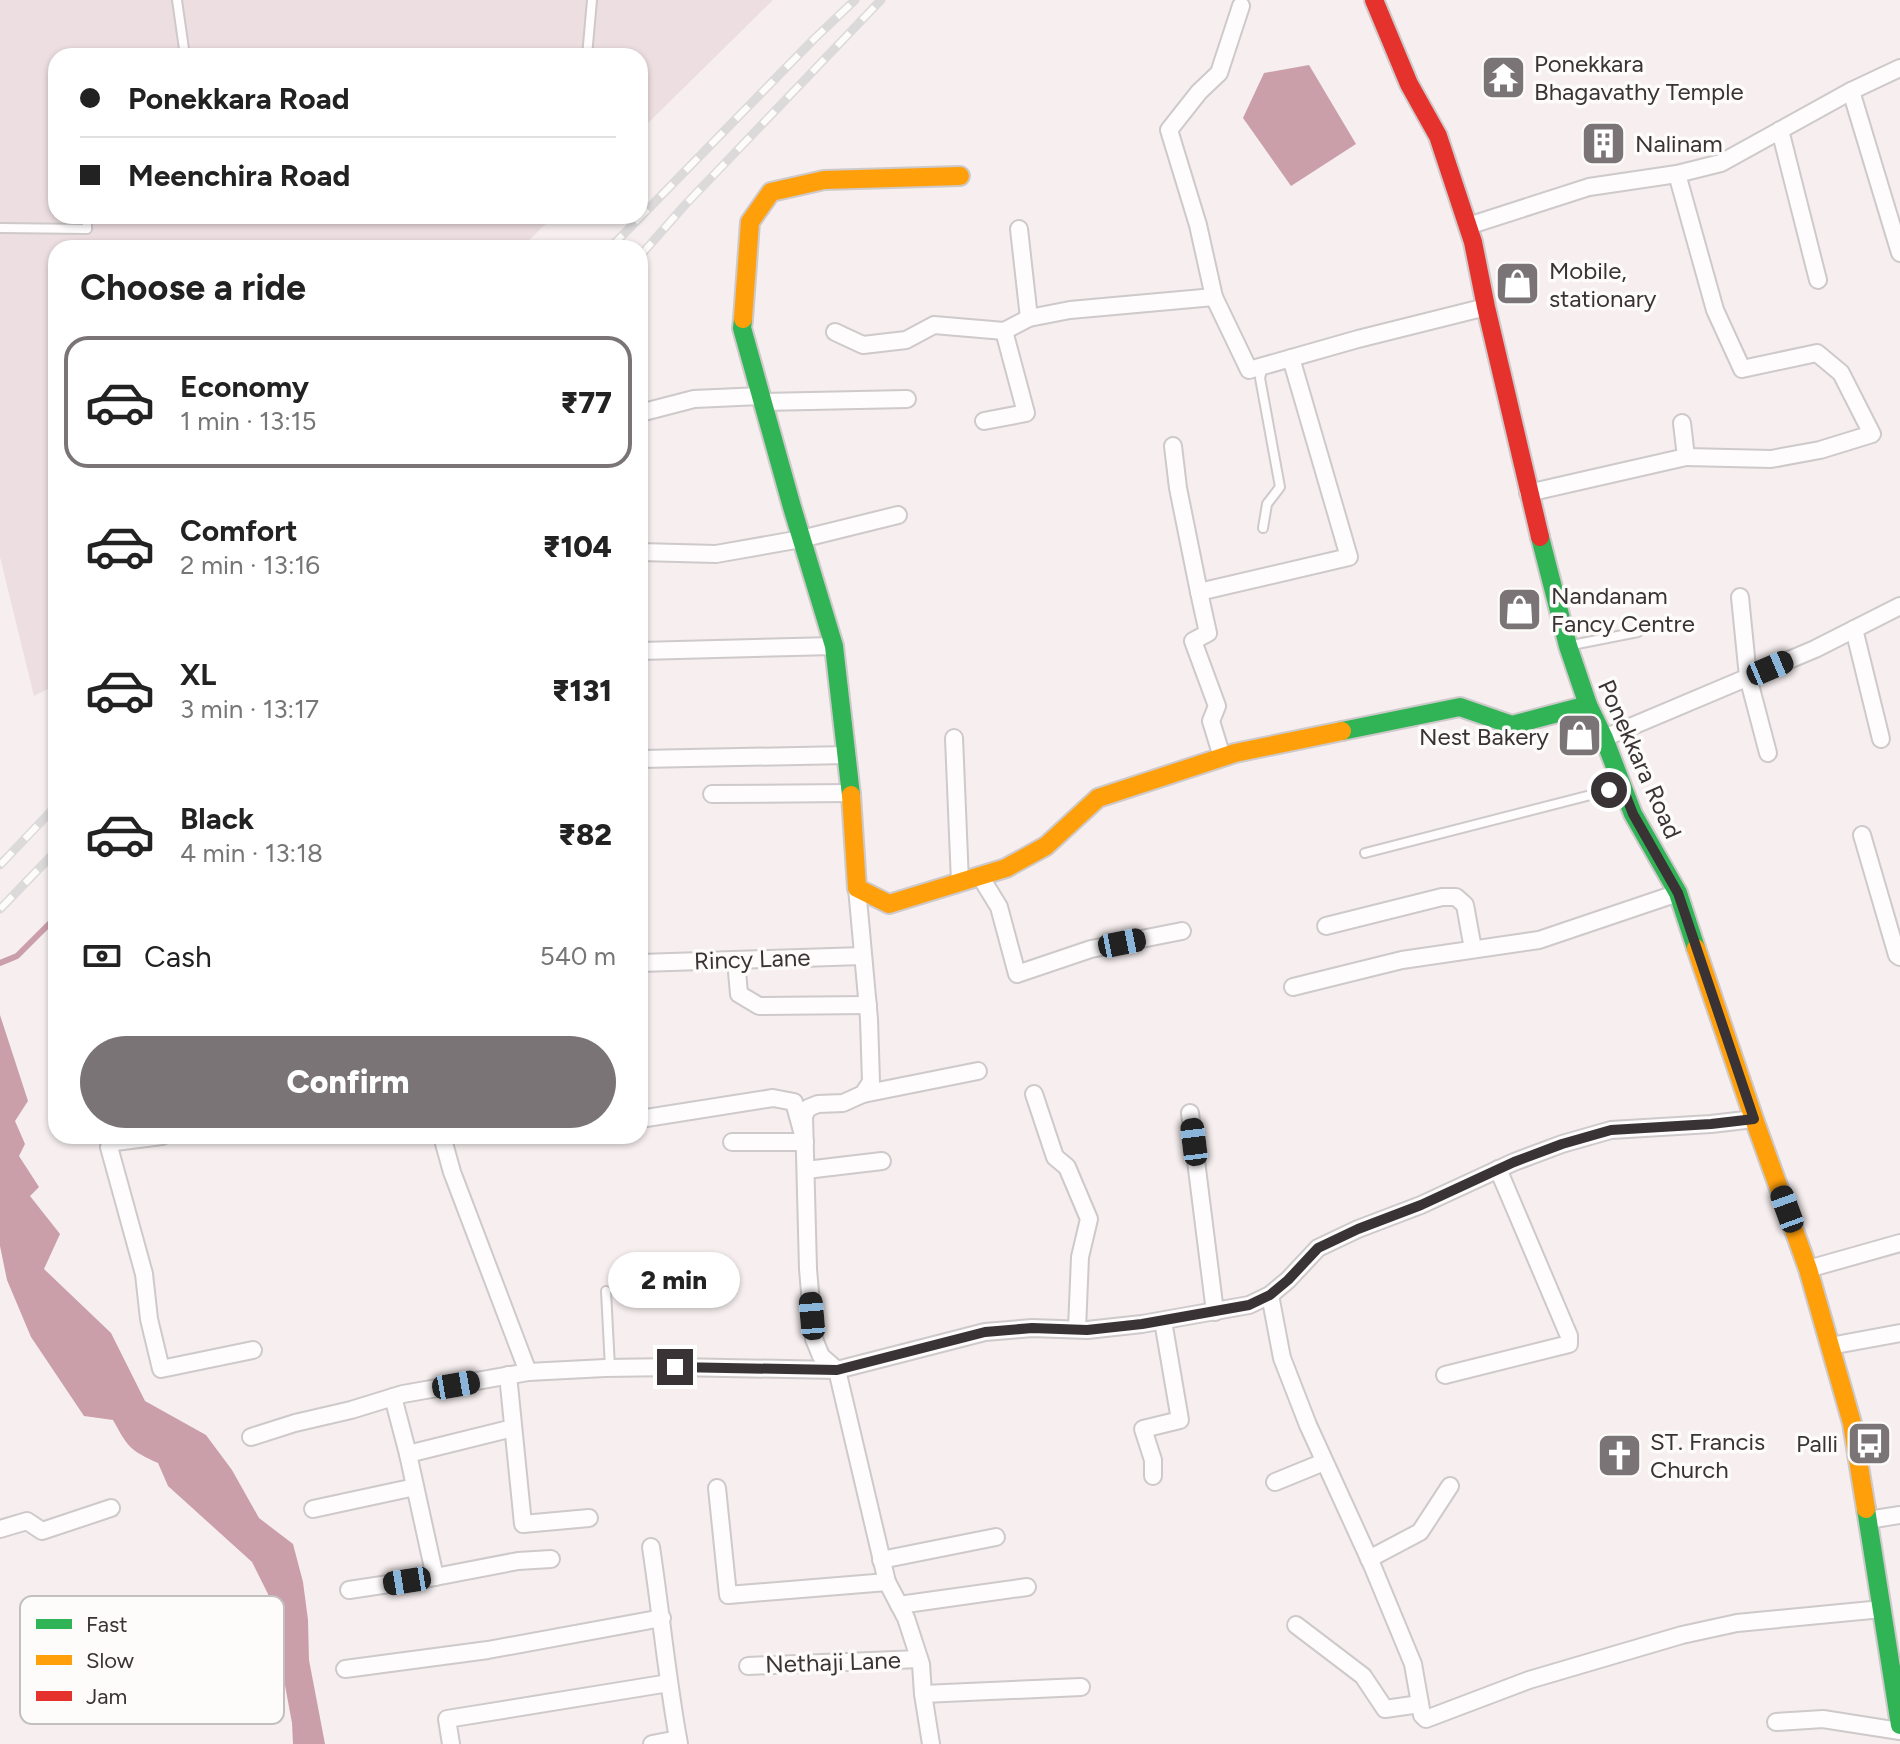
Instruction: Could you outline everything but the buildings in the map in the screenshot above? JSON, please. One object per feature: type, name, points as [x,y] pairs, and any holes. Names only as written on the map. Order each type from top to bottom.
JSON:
[{"type":"street","name":"Ponekkara Road","points":[[1374,0],[1409,84],[1438,136],[1473,242],[1528,493],[1568,646],[1588,705],[1633,814],[1678,893],[1808,1269],[1852,1423],[1900,1728]]},
{"type":"street","points":[[1248,4],[1219,73],[1199,92],[1169,130],[1198,225],[1214,297],[1256,368],[1486,307]]},
{"type":"street","points":[[1468,226],[1589,187],[1677,174],[1721,163],[1851,91],[1900,68]]},
{"type":"street","points":[[1851,91],[1900,253]]},
{"type":"street","points":[[1780,130],[1818,280]]},
{"type":"street","points":[[1528,493],[1686,457],[1771,459],[1820,450],[1872,434],[1841,373],[1817,353],[1742,369],[1715,310],[1677,174]]},
{"type":"street","points":[[863,1094],[871,1082],[868,1005],[851,793],[834,646],[742,328],[750,222],[771,192],[824,180],[960,176]]},
{"type":"street","points":[[1019,229],[1029,318]]},
{"type":"street","points":[[835,332],[863,345],[906,340],[934,325],[1004,331],[1029,318],[1070,310],[1214,297]]},
{"type":"street","points":[[984,421],[1026,413],[1004,331]]},
{"type":"street","points":[[1199,592],[1349,557],[1291,358]]},
{"type":"street","points":[[648,411],[694,399],[907,399]]},
{"type":"street","points":[[1682,423],[1686,457]]},
{"type":"street","points":[[1173,446],[1178,488],[1208,633],[1193,641],[1217,706],[1211,721],[1222,757]]},
{"type":"street","points":[[648,552],[716,554],[801,539],[898,515]]},
{"type":"street","points":[[1740,597],[1748,677],[1768,753]]},
{"type":"street","points":[[1604,738],[1815,649],[1900,606]]},
{"type":"street","points":[[1854,629],[1881,739]]},
{"type":"street","points":[[648,651],[834,646]]},
{"type":"street","points":[[857,888],[889,904],[1006,868],[1046,846],[1098,798],[1222,757],[1460,707],[1512,725],[1588,705]]},
{"type":"street","points":[[954,738],[960,882]]},
{"type":"street","points":[[648,759],[847,755]]},
{"type":"street","points":[[712,794],[851,793]]},
{"type":"street","points":[[1862,835],[1900,957]]},
{"type":"street","points":[[980,876],[999,907],[1017,974],[1091,949],[1182,931]]},
{"type":"street","points":[[1293,987],[1402,960],[1539,940],[1678,893]]},
{"type":"street","points":[[1326,926],[1442,897],[1456,897],[1465,905],[1473,949]]},
{"type":"street","name":"Rincy Lane","points":[[648,963],[863,956]]},
{"type":"street","points":[[736,960],[739,994],[759,1006],[868,1005]]},
{"type":"street","points":[[931,1744],[919,1659],[906,1618],[887,1582],[837,1370],[821,1356],[814,1339],[808,1269],[804,1116],[808,1108],[818,1104],[843,1103],[863,1094],[978,1071]]},
{"type":"street","points":[[1034,1094],[1055,1157],[1067,1167],[1089,1219],[1080,1257],[1077,1329]]},
{"type":"street","points":[[648,1118],[773,1098],[794,1102],[805,1142]]},
{"type":"street","points":[[1190,1113],[1215,1312]]},
{"type":"street","points":[[251,1437],[393,1397],[528,1372],[610,1368],[837,1370],[985,1332],[1129,1326],[1249,1305],[1270,1295],[1318,1248],[1562,1144],[1611,1130],[1754,1119]]},
{"type":"street","points":[[732,1142],[805,1142]]},
{"type":"street","points":[[113,1144],[109,1147],[144,1274],[149,1319],[161,1369],[253,1350]]},
{"type":"street","points":[[444,1144],[528,1372]]},
{"type":"street","points":[[806,1170],[882,1161]]},
{"type":"street","points":[[1445,1375],[1569,1344],[1569,1336],[1498,1169]]},
{"type":"street","points":[[1808,1269],[1900,1243]]},
{"type":"street","points":[[1270,1295],[1282,1358],[1308,1425],[1413,1664],[1422,1715],[1426,1719],[1529,1680],[1682,1635],[1737,1623],[1882,1609]]},
{"type":"street","points":[[1153,1476],[1153,1460],[1143,1429],[1180,1420],[1163,1321]]},
{"type":"street","points":[[1830,1346],[1900,1333]]},
{"type":"street","points":[[508,1375],[523,1524],[589,1518]]},
{"type":"street","points":[[393,1397],[435,1577]]},
{"type":"street","points":[[408,1454],[513,1428]]},
{"type":"street","points":[[1275,1482],[1324,1462]]},
{"type":"street","points":[[1369,1559],[1420,1532],[1450,1486]]},
{"type":"street","points":[[313,1509],[415,1487]]},
{"type":"street","points":[[717,1488],[728,1595],[887,1582]]},
{"type":"street","points":[[0,1529],[27,1521],[42,1531],[111,1508]]},
{"type":"street","points":[[1868,1520],[1900,1515]]},
{"type":"street","points":[[881,1560],[996,1537]]},
{"type":"street","points":[[651,1547],[678,1742],[652,1744]]},
{"type":"street","points":[[349,1590],[518,1561],[551,1559]]},
{"type":"street","points":[[899,1605],[1027,1587]]},
{"type":"street","points":[[345,1669],[488,1650],[662,1618]]},
{"type":"street","points":[[1296,1625],[1363,1676],[1385,1709],[1420,1704]]},
{"type":"street","name":"Nethaji Lane","points":[[748,1666],[919,1659]]},
{"type":"street","points":[[451,1744],[447,1719],[669,1683]]},
{"type":"street","points":[[923,1694],[1081,1687]]},
{"type":"street","points":[[1776,1722],[1823,1719],[1900,1728]]},
{"type":"lane","points":[[177,0],[184,48]]},
{"type":"lane","points":[[588,48],[592,0]]},
{"type":"lane","points":[[0,228],[87,229],[87,224]]},
{"type":"lane","points":[[1256,368],[1280,487],[1267,504],[1263,528]]},
{"type":"lane","points":[[1568,646],[1638,632]]},
{"type":"lane","points":[[1365,853],[1622,786]]},
{"type":"lane","points":[[606,1291],[610,1368]]},
{"type":"shaded area","points":[[0,0],[773,0],[648,123],[648,48],[48,48],[48,224],[546,224],[529,240],[48,240],[48,689],[34,696],[0,557]]},
{"type":"shaded area","points":[[1309,65],[1356,144],[1291,186],[1243,118],[1264,73]]},
{"type":"shaded area","points":[[0,1015],[28,1101],[15,1121],[25,1144],[19,1156],[39,1187],[30,1196],[60,1234],[44,1269],[111,1333],[145,1401],[206,1435],[232,1470],[259,1518],[293,1544],[303,1582],[309,1660],[325,1744],[293,1744],[284,1680],[284,1596],[268,1596],[252,1562],[168,1486],[158,1463],[130,1447],[113,1420],[84,1416],[31,1337],[7,1280],[0,1246]]},
{"type":"waterway","points":[[0,963],[17,956],[48,925]]},
{"type":"railway","points":[[648,209],[855,0]]},
{"type":"railway","points":[[648,247],[881,0]]},
{"type":"railway","points":[[618,240],[633,224]]},
{"type":"railway","points":[[0,865],[48,814]]},
{"type":"railway","points":[[0,909],[48,859]]},
{"type":"traffic: fast","points":[[743,319],[742,328],[834,646],[851,795]]},
{"type":"traffic: fast","points":[[1540,537],[1568,646],[1588,705],[1633,814],[1678,893],[1696,948]]},
{"type":"traffic: fast","points":[[1342,731],[1460,707],[1512,725],[1588,705]]},
{"type":"traffic: fast","points":[[1866,1509],[1900,1725]]},
{"type":"traffic: slow","points":[[743,319],[750,222],[771,192],[824,180],[960,176]]},
{"type":"traffic: slow","points":[[851,795],[857,888],[889,904],[1006,868],[1046,846],[1098,798],[1235,753],[1342,731]]},
{"type":"traffic: slow","points":[[1696,948],[1808,1269],[1852,1423],[1866,1509]]},
{"type":"traffic: jam","points":[[1374,0],[1409,84],[1438,136],[1473,242],[1540,537]]},
{"type":"place","name":"Ponekkara Bhagavathy Temple","points":[[1503,77]]},
{"type":"place","name":"Nalinam","points":[[1604,143]]},
{"type":"place","name":"Mobile, stationary","points":[[1518,284]]},
{"type":"place","name":"Nandanam Fancy Centre","points":[[1520,609]]},
{"type":"place","name":"Nest Bakery","points":[[1580,736]]},
{"type":"place","name":"Palli","points":[[1869,1443]]},
{"type":"place","name":"ST. Francis Church","points":[[1619,1455]]},
{"type":"route","points":[[675,1367],[837,1370],[985,1332],[1032,1328],[1087,1330],[1142,1324],[1249,1305],[1270,1295],[1318,1248],[1562,1144],[1611,1130],[1754,1119],[1678,893],[1633,814],[1622,786],[1609,790]]}]
